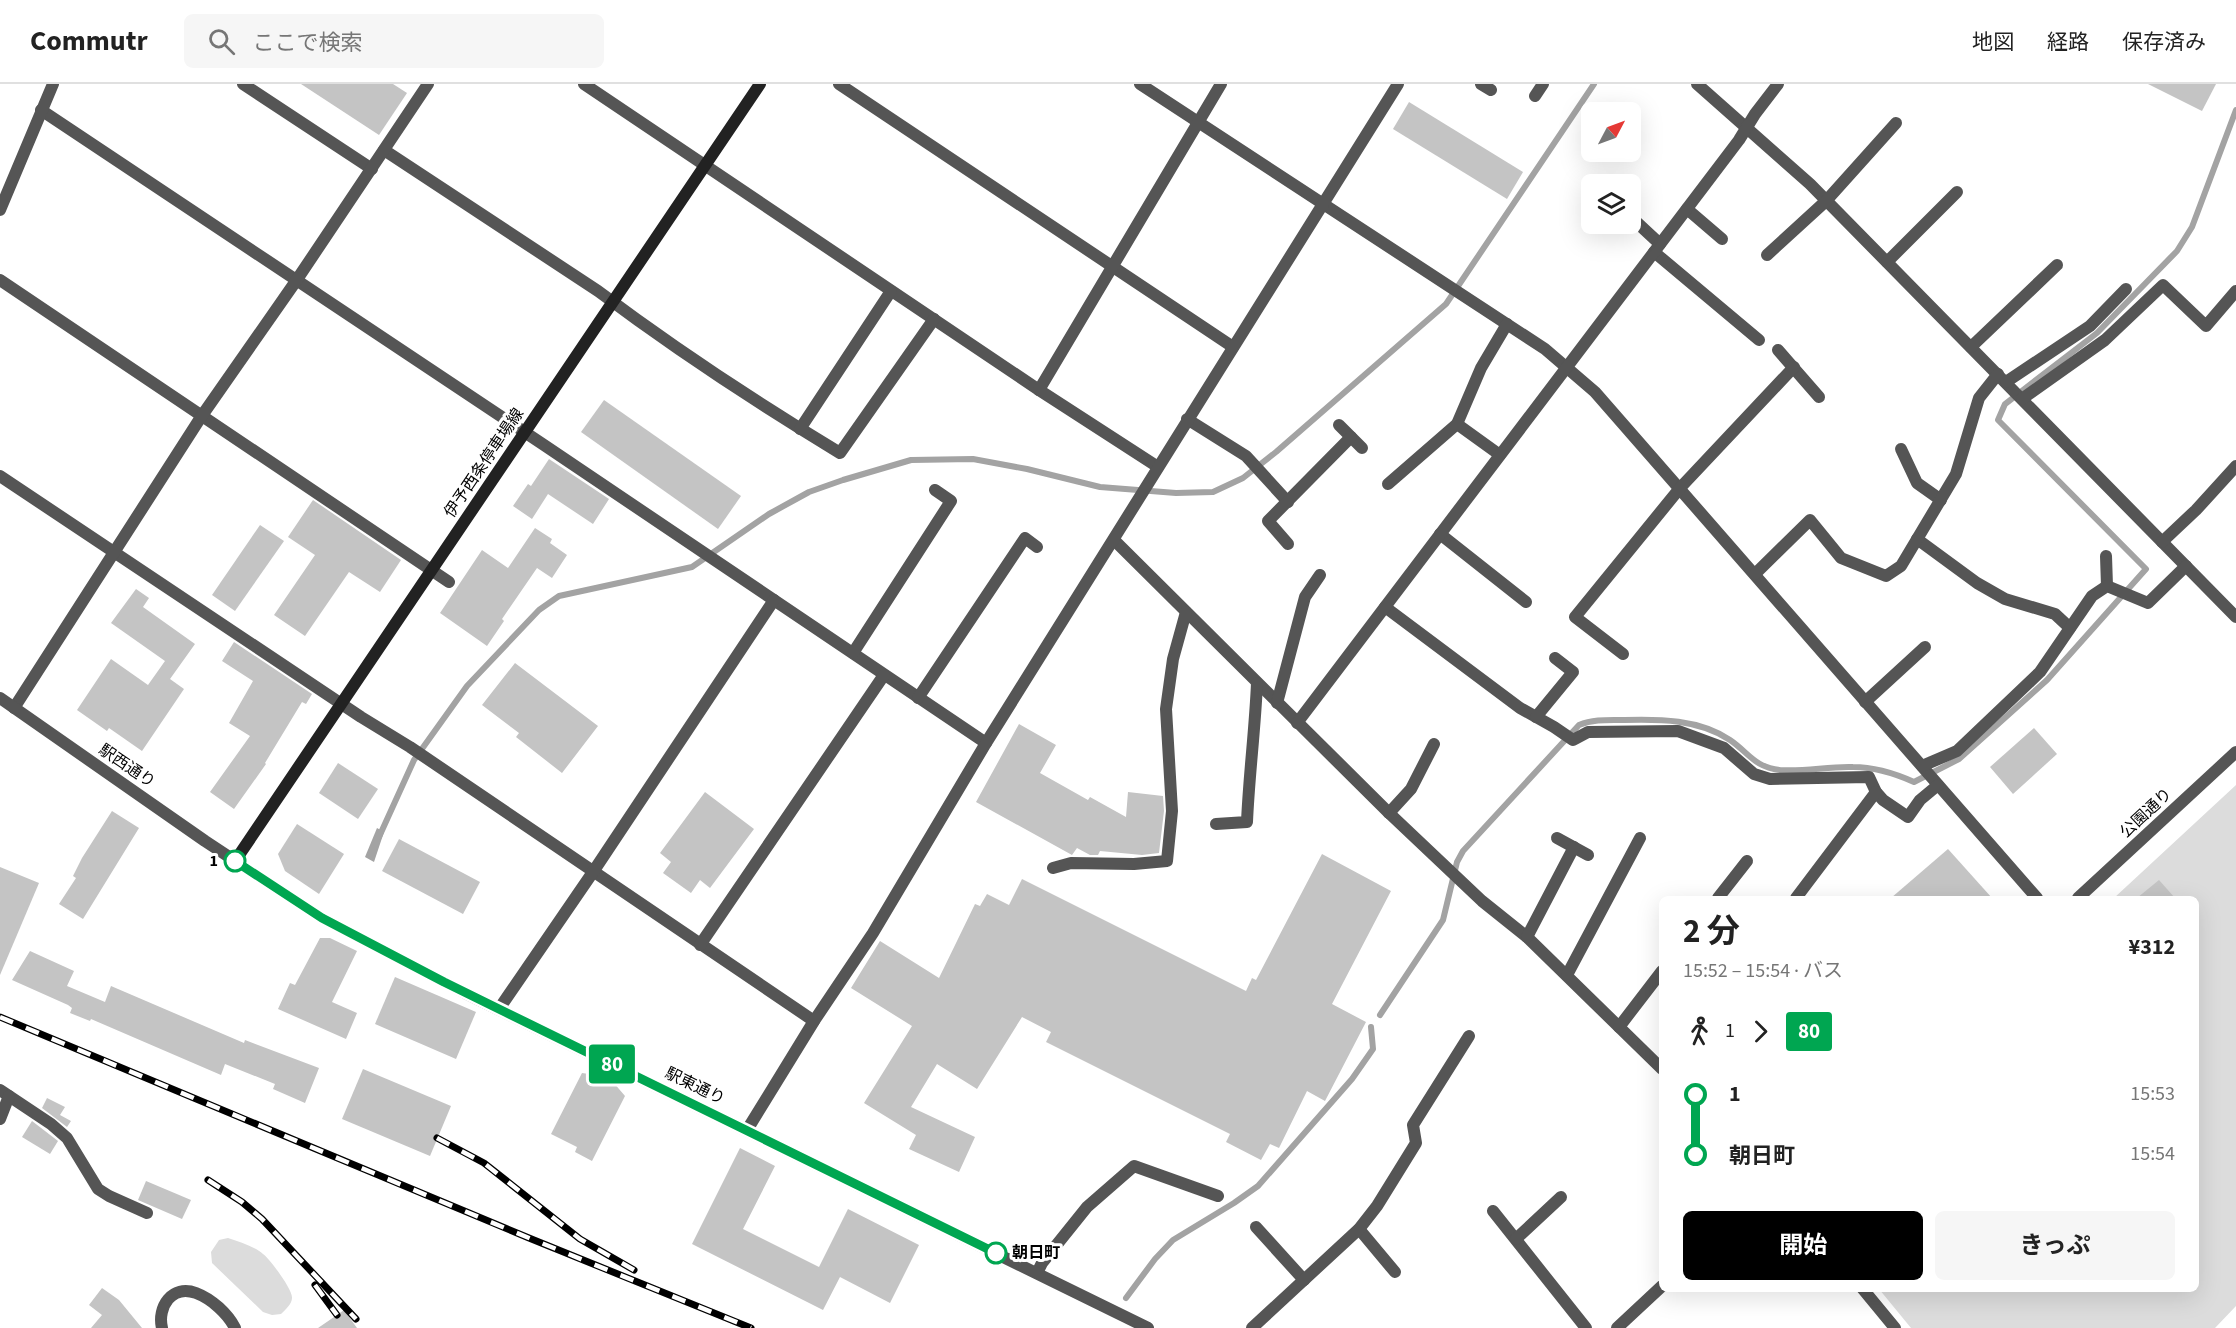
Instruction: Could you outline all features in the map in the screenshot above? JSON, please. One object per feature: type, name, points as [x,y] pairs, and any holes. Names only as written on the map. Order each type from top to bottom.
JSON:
[{"type":"main road","name":"伊予西条停車場線","points":[[235,861],[760,84]]},
{"type":"street","points":[[0,210],[53,84]]},
{"type":"street","points":[[243,84],[372,169]]},
{"type":"street","points":[[14,708],[201,417],[296,281],[428,84]]},
{"type":"street","points":[[584,84],[1158,467]]},
{"type":"street","points":[[839,84],[1233,346]]},
{"type":"street","points":[[1140,84],[1545,349],[1595,392],[2035,896]]},
{"type":"street","points":[[1040,390],[1221,84]]},
{"type":"street","points":[[747,1130],[814,1021],[873,933],[986,743],[1398,84]]},
{"type":"street","points":[[1535,96],[1543,84]]},
{"type":"street","points":[[1697,84],[1826,201],[2236,617]]},
{"type":"street","points":[[1297,723],[1687,209],[1778,84]]},
{"type":"street","points":[[41,110],[986,743]]},
{"type":"street","points":[[1767,255],[1826,201],[1896,123]]},
{"type":"street","points":[[384,150],[800,429],[840,453],[933,319]]},
{"type":"street","points":[[1887,262],[1958,192]]},
{"type":"street","points":[[1687,209],[1722,238]]},
{"type":"street","points":[[1641,229],[1657,248],[1759,340]]},
{"type":"street","points":[[1971,347],[2057,265]]},
{"type":"street","points":[[0,280],[449,582]]},
{"type":"street","points":[[2022,399],[2105,340],[2163,285],[2206,326],[2236,291]]},
{"type":"street","points":[[1755,574],[1810,520],[1841,558],[1886,576],[1901,566],[1956,474],[1979,398],[2090,326],[2126,289]]},
{"type":"street","points":[[800,429],[891,291]]},
{"type":"street","points":[[1388,484],[1457,424],[1481,368],[1507,324]]},
{"type":"street","points":[[1778,350],[1819,397]]},
{"type":"street","points":[[1623,654],[1575,617],[1680,488],[1794,367]]},
{"type":"street","points":[[1187,420],[1246,456],[1288,502]]},
{"type":"street","points":[[1457,424],[1500,455]]},
{"type":"street","points":[[1339,425],[1362,448]]},
{"type":"street","points":[[1288,543],[1268,521],[1352,437]]},
{"type":"street","points":[[1901,449],[1917,483],[1941,500]]},
{"type":"street","points":[[2162,542],[2196,510],[2236,466]]},
{"type":"street","points":[[0,476],[410,747],[814,1021]]},
{"type":"street","points":[[853,653],[951,501],[935,490]]},
{"type":"street","points":[[1440,534],[1526,602]]},
{"type":"street","points":[[918,698],[1025,538],[1037,547]]},
{"type":"street","points":[[1917,539],[1977,583],[2005,599],[2055,614],[2070,628]]},
{"type":"street","points":[[1114,540],[1447,869],[1527,937],[1659,1066]]},
{"type":"street","points":[[2106,556],[2107,586]]},
{"type":"street","points":[[2107,586],[2148,603],[2186,566]]},
{"type":"street","points":[[1277,703],[1305,597],[1320,574]]},
{"type":"street","points":[[1922,766],[1957,751],[2040,672],[2092,596],[2107,586]]},
{"type":"street","points":[[499,1009],[774,600]]},
{"type":"street","points":[[1385,607],[1520,708],[1569,737],[1588,732],[1678,731],[1724,748],[1742,766],[1754,774],[1770,778],[1869,777],[1876,792],[1883,800],[1908,817],[1920,800],[1938,785]]},
{"type":"street","points":[[1053,868],[1071,863],[1134,864],[1167,861],[1172,811],[1166,709],[1173,659],[1186,612]]},
{"type":"street","points":[[1865,702],[1925,647]]},
{"type":"street","points":[[1536,717],[1573,672],[1555,658]]},
{"type":"street","points":[[700,945],[884,675]]},
{"type":"street","points":[[1216,824],[1247,822],[1257,683]]},
{"type":"street","name":"駅西通り","points":[[0,698],[235,861]]},
{"type":"street","points":[[1389,813],[1411,789],[1434,744]]},
{"type":"street","name":"公園通り","points":[[2080,896],[2236,752]]},
{"type":"street","points":[[1798,896],[1876,792]]},
{"type":"street","points":[[1557,838],[1588,855]]},
{"type":"street","points":[[1567,975],[1640,838]]},
{"type":"street","points":[[1527,937],[1574,847]]},
{"type":"street","name":"駅東通り","points":[[235,861],[322,918],[499,1009],[1148,1328]]},
{"type":"street","points":[[1720,896],[1747,861]]},
{"type":"street","points":[[1619,1027],[1659,975]]},
{"type":"street","points":[[1252,1328],[1359,1229],[1377,1206],[1416,1143],[1413,1125],[1469,1036]]},
{"type":"street","points":[[0,1119],[5,1093],[68,1138],[98,1188],[109,1196],[147,1213]]},
{"type":"street","points":[[1037,1273],[1042,1263],[1087,1207],[1134,1166],[1218,1196]]},
{"type":"street","points":[[1515,1239],[1561,1197]]},
{"type":"street","points":[[1493,1211],[1586,1328]]},
{"type":"street","points":[[1256,1227],[1304,1280]]},
{"type":"street","points":[[1359,1229],[1395,1272]]},
{"type":"street","points":[[1617,1328],[1659,1289]]},
{"type":"street","points":[[162,1328],[159,1316],[165,1302],[176,1292],[187,1291],[208,1300],[231,1320],[235,1328]]},
{"type":"street","points":[[1865,1292],[1895,1328]]},
{"type":"shaded area","points":[[2236,785],[2236,1306],[2215,1328],[1911,1328],[1881,1292],[2199,1292],[2199,896],[2116,896]]},
{"type":"shaded area","points":[[377,828],[384,832],[374,862],[365,857]]},
{"type":"shaded area","points":[[228,1238],[259,1251],[281,1275],[289,1288],[292,1300],[281,1314],[272,1315],[263,1312],[212,1263],[211,1252],[219,1240]]},
{"type":"building","points":[[301,84],[393,84],[407,93],[379,135]]},
{"type":"building","points":[[2148,84],[2216,84],[2202,111]]},
{"type":"building","points":[[1409,102],[1523,172],[1507,199],[1393,129]]},
{"type":"building","points":[[604,400],[741,496],[718,529],[581,432]]},
{"type":"building","points":[[549,459],[609,499],[593,524],[548,494],[532,519],[513,506],[528,484],[531,486]]},
{"type":"building","points":[[313,500],[401,560],[380,592],[349,572],[305,636],[274,615],[315,555],[288,537]]},
{"type":"building","points":[[260,525],[284,541],[235,611],[212,595]]},
{"type":"building","points":[[535,528],[552,539],[550,543],[567,555],[552,578],[537,568],[502,619],[504,621],[487,646],[440,613],[482,550],[508,568]]},
{"type":"building","points":[[136,589],[149,598],[143,607],[195,644],[170,679],[184,689],[142,751],[109,728],[107,731],[77,710],[111,659],[148,685],[165,661],[111,623]]},
{"type":"building","points":[[234,642],[312,694],[306,704],[302,702],[266,764],[234,809],[210,792],[250,736],[229,723],[253,681],[222,661]]},
{"type":"building","points":[[515,663],[598,726],[562,773],[516,737],[519,733],[482,705]]},
{"type":"building","points":[[1019,724],[1056,745],[1040,773],[1088,800],[1090,797],[1126,817],[1128,792],[1163,796],[1164,811],[1159,853],[1142,855],[1100,851],[1098,855],[1090,855],[1077,848],[1072,855],[976,802]]},
{"type":"building","points":[[2034,728],[2057,754],[2013,794],[1990,767]]},
{"type":"building","points":[[338,763],[378,789],[358,819],[319,793]]},
{"type":"building","points":[[705,792],[754,829],[710,888],[700,880],[691,893],[663,873],[671,862],[660,853]]},
{"type":"building","points":[[112,811],[139,828],[83,919],[59,904],[76,878],[73,876],[82,858]]},
{"type":"building","points":[[297,824],[344,854],[319,894],[285,871],[278,854]]},
{"type":"building","points":[[399,839],[480,882],[463,914],[382,871]]},
{"type":"building","points":[[1948,849],[1990,896],[1893,896]]},
{"type":"building","points":[[1322,854],[1391,891],[1332,1004],[1366,1022],[1325,1101],[1307,1091],[1279,1148],[1270,1144],[1261,1160],[1226,1142],[1230,1134],[1046,1042],[1051,1032],[1022,1017],[977,1089],[937,1064],[911,1107],[975,1137],[959,1172],[909,1149],[916,1135],[864,1103],[912,1026],[851,988],[880,941],[939,978],[975,904],[980,906],[987,894],[1009,905],[1022,879],[1246,991],[1252,978],[1256,980]]},
{"type":"building","points":[[0,867],[39,883],[0,975]]},
{"type":"building","points":[[2159,880],[2173,896],[2139,896]]},
{"type":"building","points":[[320,938],[330,938],[357,951],[332,1002],[357,1013],[346,1039],[278,1009],[290,983],[295,985]]},
{"type":"building","points":[[30,951],[74,971],[67,986],[105,1002],[111,986],[244,1043],[245,1040],[319,1068],[305,1103],[273,1089],[275,1084],[225,1064],[221,1075],[91,1019],[90,1021],[70,1013],[72,1008],[68,1005],[12,980]]},
{"type":"building","points":[[395,977],[476,1012],[456,1059],[375,1024]]},
{"type":"building","points":[[363,1069],[451,1106],[430,1156],[342,1119]]},
{"type":"building","points":[[582,1073],[596,1075],[613,1082],[625,1096],[592,1161],[575,1152],[577,1147],[551,1134]]},
{"type":"building","points":[[47,1098],[65,1107],[60,1115],[71,1121],[67,1127],[42,1108]]},
{"type":"building","points":[[32,1121],[58,1141],[50,1154],[22,1137]]},
{"type":"building","points":[[740,1148],[775,1166],[743,1229],[819,1267],[848,1209],[919,1245],[890,1303],[840,1277],[823,1310],[692,1244]]},
{"type":"building","points":[[146,1181],[191,1200],[182,1219],[138,1200]]},
{"type":"building","points":[[102,1288],[119,1300],[142,1328],[91,1328],[102,1315],[89,1305]]},
{"type":"building","points":[[344,1310],[357,1328],[318,1328],[337,1315]]},
{"type":"waterway","points":[[379,837],[414,760],[467,686],[539,610],[559,596],[692,567],[769,514],[809,492],[911,460],[973,459],[1027,469],[1100,487],[1176,493],[1213,492],[1243,478],[1446,304],[1594,84]]},
{"type":"waterway","points":[[1380,1015],[1443,920],[1457,862],[1463,851],[1579,725],[1606,720],[1651,720],[1692,724],[1718,733],[1758,763],[1771,768],[1789,770],[1861,767],[1884,771],[1914,782],[1959,759],[2047,680],[2146,569],[1998,420],[2005,404],[2097,333],[2177,251],[2192,227],[2236,110]]},
{"type":"waterway","points":[[1126,1298],[1155,1259],[1173,1240],[1258,1186],[1352,1079],[1373,1049],[1371,1027]]},
{"type":"railway","points":[[0,1017],[751,1328]]},
{"type":"railway","points":[[437,1138],[484,1163],[580,1239],[634,1270]]},
{"type":"railway","points":[[208,1180],[242,1202],[262,1219],[356,1319]]},
{"type":"railway","points":[[315,1285],[337,1315]]},
{"type":"bus line","name":"80","points":[[235,861],[322,918],[444,982],[996,1253]]},
{"type":"place","name":"1","points":[[235,861]]},
{"type":"place","name":"朝日町","points":[[996,1253]]}]
